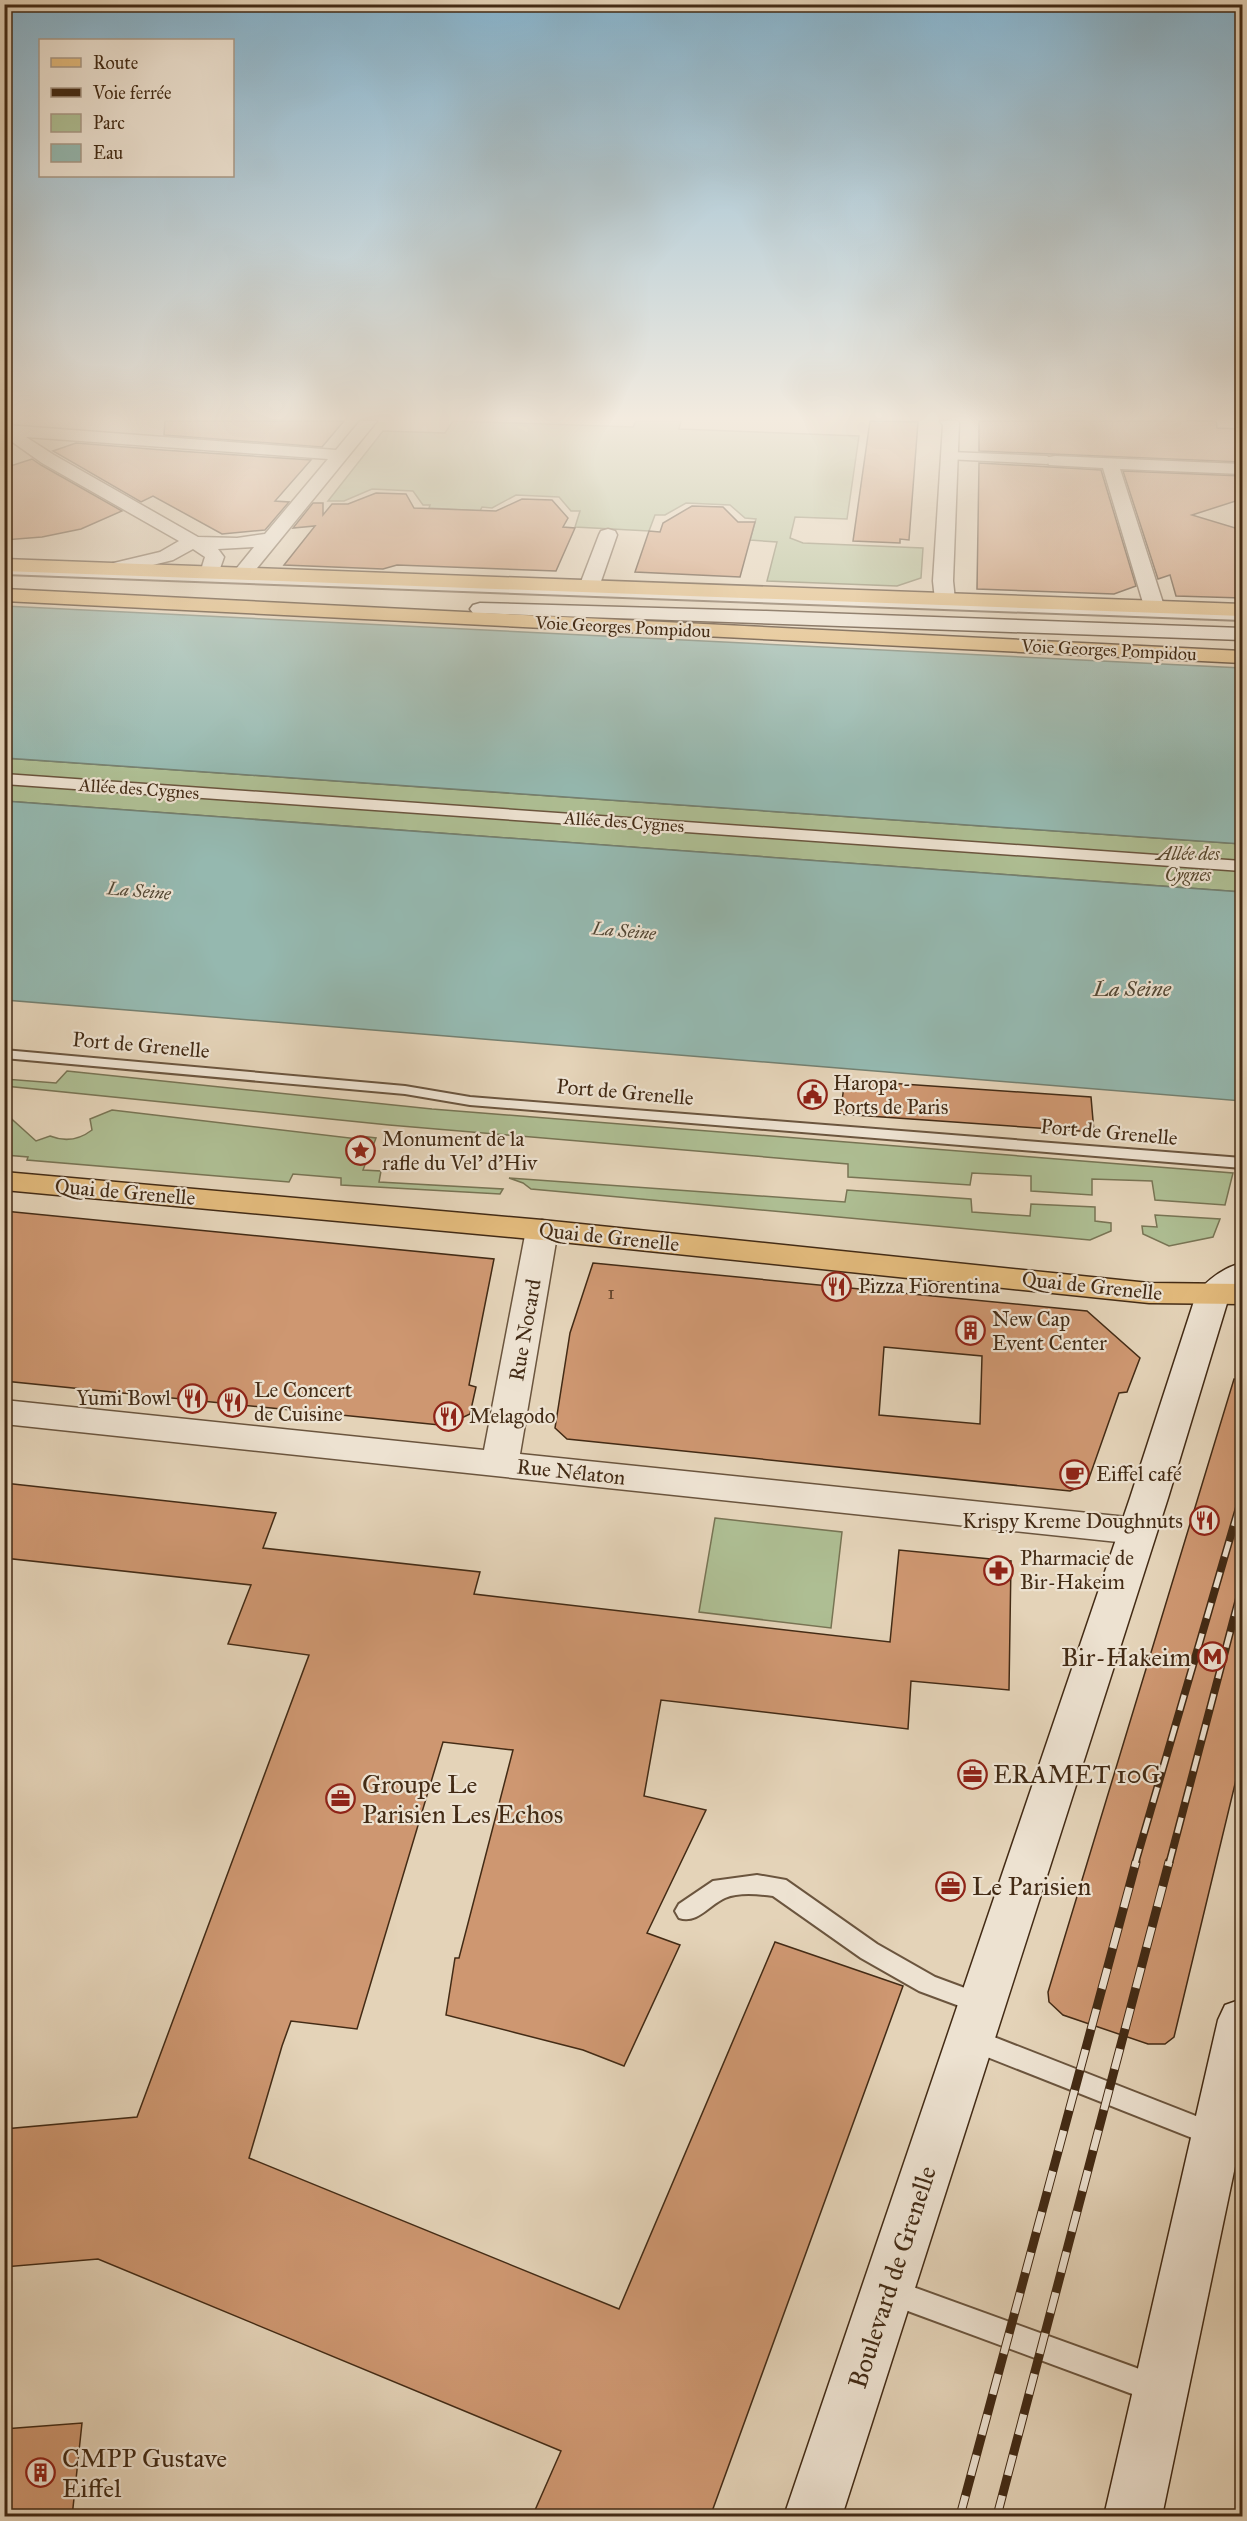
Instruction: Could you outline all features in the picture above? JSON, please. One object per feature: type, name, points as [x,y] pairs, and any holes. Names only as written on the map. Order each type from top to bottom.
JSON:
[{"type":"main road","points":[[4,565],[108,570],[480,609],[823,635]]},
{"type":"main road","points":[[4,588],[214,582],[242,574],[947,604],[1154,606],[1242,610]]},
{"type":"main road","name":"Voie Georges Pompidou","points":[[4,595],[1242,657]]},
{"type":"main road","name":"Quai de Grenelle","points":[[4,1181],[543,1230],[1149,1293],[1228,1294]]},
{"type":"street","points":[[186,539],[211,552],[215,557],[214,582]]},
{"type":"street","points":[[108,570],[166,556],[192,542],[237,544],[272,539]]},
{"type":"street","points":[[242,574],[272,539]]},
{"type":"street","points":[[589,587],[607,539]]},
{"type":"street","points":[[945,539],[943,581],[947,604],[968,618],[1005,626]]},
{"type":"street","points":[[1133,539],[1154,606]]},
{"type":"street","points":[[480,609],[748,615],[1242,634]]},
{"type":"street","name":"Allée des Cygnes","points":[[4,779],[1242,866]]},
{"type":"street","name":"Rue Nocard","points":[[500,1464],[543,1230]]},
{"type":"street","points":[[1228,1294],[1242,1273]]},
{"type":"street","name":"Boulevard de Grenelle","points":[[813,2517],[1137,1531],[1228,1294]]},
{"type":"street","name":"Rue Nélaton","points":[[4,1412],[1137,1531]]},
{"type":"street","points":[[1134,2517],[1242,2020]]},
{"type":"lane","points":[[4,571],[214,582],[947,604],[1242,617]]},
{"type":"lane","name":"Port de Grenelle","points":[[4,1054],[405,1090],[470,1101],[1242,1163]]},
{"type":"lane","points":[[687,1911],[721,1888],[757,1884],[778,1887],[869,1951],[927,1984],[976,2021],[1217,2136]]},
{"type":"lane","points":[[887,2291],[1161,2390]]},
{"type":"green space","points":[[792,539],[803,543],[923,548],[921,578],[897,586],[767,581],[777,542],[750,540]]},
{"type":"green space","name":"Allée des Cygnes","points":[[4,758],[1242,844],[1242,892],[5,801]]},
{"type":"green space","points":[[67,1071],[432,1109],[1233,1173],[1225,1205],[1155,1200],[1152,1181],[1092,1179],[1092,1195],[1031,1191],[1031,1176],[972,1173],[970,1185],[848,1177],[848,1164],[389,1125],[5,1086],[5,1079],[56,1083]]},
{"type":"green space","points":[[112,1110],[358,1139],[360,1136],[376,1138],[373,1146],[358,1144],[352,1154],[368,1157],[363,1170],[381,1171],[379,1182],[503,1189],[500,1194],[341,1185],[341,1178],[293,1174],[289,1182],[27,1160],[28,1157],[5,1155],[5,1113],[36,1141],[50,1136],[66,1139],[82,1136],[92,1130],[90,1119]]},
{"type":"green space","points":[[509,1178],[845,1202],[847,1190],[971,1199],[972,1212],[1030,1216],[1031,1204],[1095,1207],[1095,1221],[1111,1223],[1111,1231],[1090,1240],[531,1189]]},
{"type":"green space","points":[[1155,1215],[1220,1219],[1213,1237],[1169,1246],[1143,1234],[1142,1226],[1157,1227]]},
{"type":"green space","points":[[715,1518],[842,1532],[831,1628],[699,1612]]},
{"type":"water","points":[[4,606],[1242,668],[1242,844],[5,758]]},
{"type":"water","name":"La Seine","points":[[4,801],[1242,892],[1242,1101],[5,1000]]},
{"type":"building","points":[[305,539],[570,539],[556,571],[397,565],[383,569],[284,565]]},
{"type":"building","points":[[646,539],[750,539],[740,577],[635,572]]},
{"type":"building","points":[[853,539],[909,539],[900,539],[900,543],[853,541]]},
{"type":"building","points":[[978,539],[1122,539],[1136,586],[1114,594],[977,589]]},
{"type":"building","points":[[1145,539],[1242,539],[1242,598],[1176,596],[1170,575],[1158,579]]},
{"type":"building","points":[[845,1080],[1091,1097],[1094,1132],[840,1114]]},
{"type":"building","points":[[4,1211],[494,1259],[469,1385],[476,1387],[470,1414],[447,1425],[440,1425],[4,1381]]},
{"type":"building","points":[[593,1263],[1087,1311],[1140,1358],[1127,1392],[1119,1393],[1087,1484],[1070,1491],[567,1439],[555,1428],[570,1333]],"holes":[[[884,1347],[982,1356],[980,1424],[879,1415]]]},
{"type":"building","name":"Bir-Hakeim","points":[[1234,1379],[1242,1380],[1242,1755],[1174,2037],[1165,2044],[1148,2044],[1063,2015],[1049,2002],[1048,1992]]},
{"type":"building","points":[[4,1483],[276,1513],[263,1548],[480,1572],[474,1594],[890,1642],[899,1550],[1011,1561],[1009,1690],[911,1681],[908,1729],[661,1700],[644,1796],[706,1810],[647,1933],[680,1945],[624,2066],[583,2050],[446,2015],[455,1958],[459,1958],[513,1750],[443,1742],[357,2029],[291,2021],[282,2046],[249,2158],[619,2309],[775,1942],[903,1986],[710,2517],[532,2517],[561,2451],[98,2259],[4,2267],[4,2129],[137,2117],[309,1655],[228,1644],[251,1585],[4,1558]]},
{"type":"building","name":"CMPP Gustave Eiffel","points":[[82,2423],[72,2517],[4,2517],[4,2429]]},
{"type":"railway","points":[[1135,1864],[1242,1497]]},
{"type":"railway","points":[[1169,1864],[1242,1587]]},
{"type":"railway","points":[[960,2516],[1136,1862]]},
{"type":"railway","points":[[997,2516],[1169,1862]]},
{"type":"place","name":"Haropa - Ports de Paris","points":[[812,1095]]},
{"type":"place","name":"Monument de la rafle du Vel' d'Hiv","points":[[361,1151]]},
{"type":"place","name":"Pizza Fiorentina","points":[[837,1286]]},
{"type":"place","name":"New Cap Event Center","points":[[971,1331]]},
{"type":"place","name":"Yumi Bowl","points":[[192,1398]]},
{"type":"place","name":"Le Concert de Cuisine","points":[[233,1402]]},
{"type":"place","name":"Melagodo","points":[[448,1416]]},
{"type":"place","name":"Eiffel café","points":[[1075,1474]]},
{"type":"place","name":"Krispy Kreme Doughnuts","points":[[1204,1521]]},
{"type":"place","name":"Pharmacie de Bir-Hakeim","points":[[999,1570]]},
{"type":"place","name":"Bir-Hakeim","points":[[1212,1657]]},
{"type":"place","name":"ERAMET 10G","points":[[972,1774]]},
{"type":"place","name":"Groupe Le Parisien Les Echos","points":[[341,1799]]},
{"type":"place","name":"Le Parisien","points":[[951,1886]]},
{"type":"place","name":"CMPP Gustave Eiffel","points":[[41,2473]]}]
